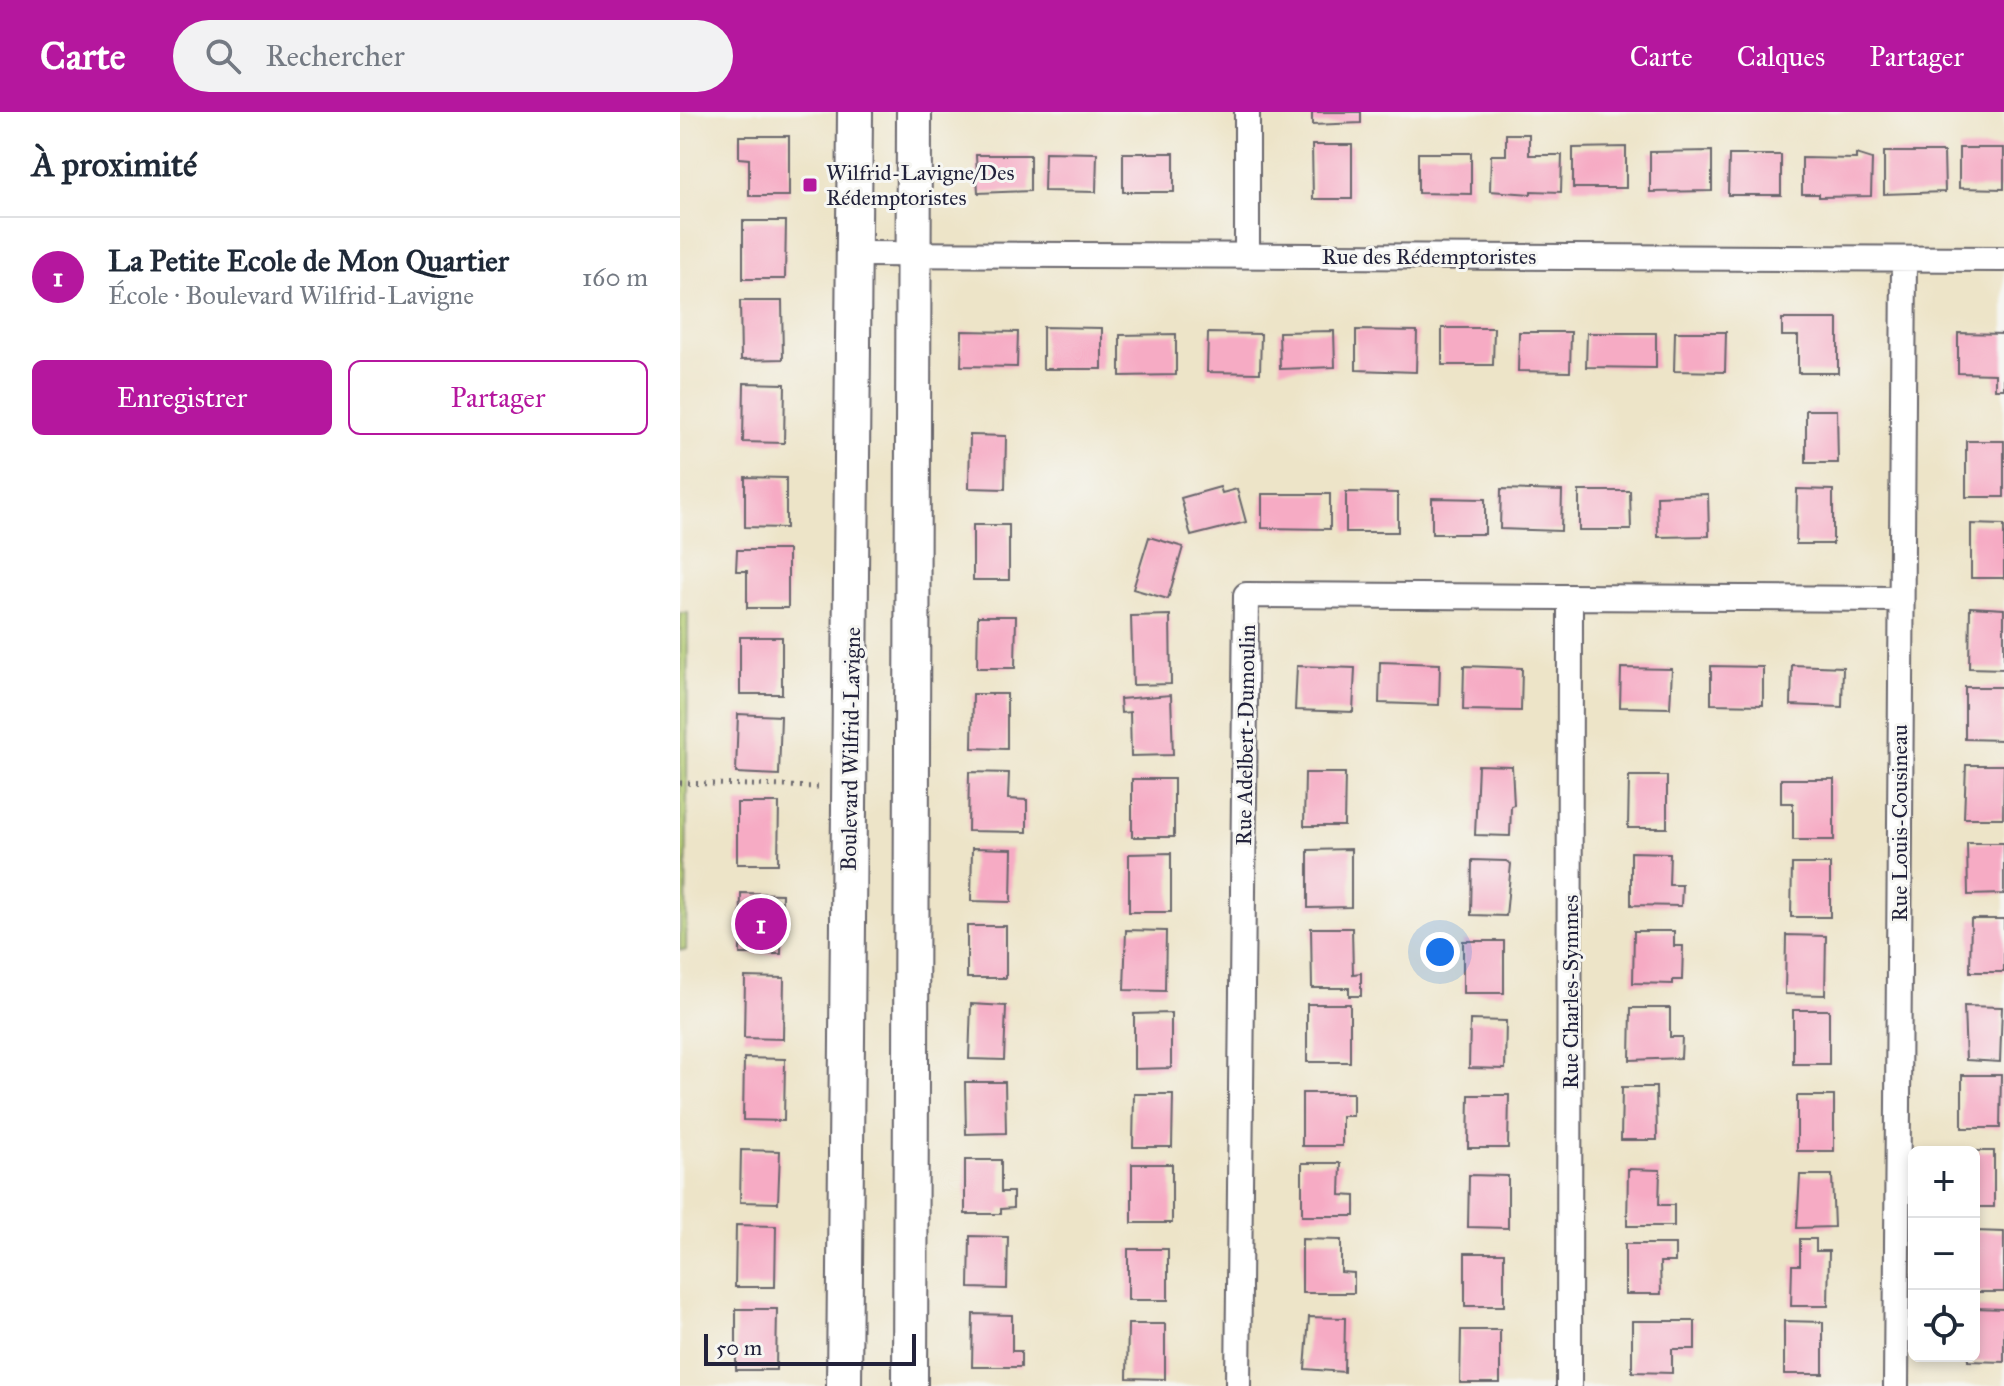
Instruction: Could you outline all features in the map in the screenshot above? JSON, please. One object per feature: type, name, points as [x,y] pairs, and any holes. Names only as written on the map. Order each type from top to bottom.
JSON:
[{"type":"main road","name":"Boulevard Wilfrid-Lavigne","points":[[844,1386],[855,112]]},
{"type":"main road","points":[[910,1386],[914,112]]},
{"type":"street","points":[[1247,112],[1247,255]]},
{"type":"street","name":"Rue des Rédemptoristes","points":[[855,254],[2004,259]]},
{"type":"street","name":"Rue Louis-Cousineau","points":[[1896,1386],[1904,260]]},
{"type":"street","name":"Rue Adelbert-Dumoulin","points":[[1238,1386],[1246,595],[1901,599]]},
{"type":"street","name":"Rue Charles-Symmes","points":[[1569,1386],[1570,597]]},
{"type":"path","points":[[680,783],[849,788]]},
{"type":"green space","points":[[680,613],[688,613],[686,950],[680,950]]},
{"type":"building","points":[[1312,112],[1361,112],[1361,123],[1312,125]]},
{"type":"building","points":[[1506,134],[1529,134],[1529,155],[1562,155],[1561,192],[1531,191],[1531,194],[1490,191],[1491,155],[1506,155]]},
{"type":"building","points":[[739,136],[789,136],[789,196],[749,196],[749,159],[739,158]]},
{"type":"building","points":[[1312,145],[1352,145],[1352,199],[1313,199]]},
{"type":"building","points":[[1626,147],[1626,188],[1573,188],[1573,148]]},
{"type":"building","points":[[1959,148],[2004,148],[2004,189],[1959,188]]},
{"type":"building","points":[[1712,151],[1712,191],[1650,192],[1650,152]]},
{"type":"building","points":[[1045,152],[1097,153],[1096,192],[1044,191]]},
{"type":"building","points":[[1884,152],[1944,152],[1945,192],[1884,194]]},
{"type":"building","points":[[1123,153],[1174,153],[1174,192],[1123,192]]},
{"type":"building","points":[[1418,153],[1471,153],[1471,194],[1418,193]]},
{"type":"building","points":[[1856,154],[1872,159],[1871,196],[1819,197],[1819,194],[1802,194],[1802,158],[1856,159]]},
{"type":"building","points":[[976,155],[1030,155],[1030,191],[978,193]]},
{"type":"building","points":[[1729,155],[1781,155],[1781,195],[1728,195]]},
{"type":"building","points":[[743,221],[786,221],[785,279],[743,279]]},
{"type":"building","points":[[740,301],[782,301],[783,359],[741,360]]},
{"type":"building","points":[[1782,319],[1838,319],[1838,373],[1798,373],[1798,336],[1782,336]]},
{"type":"building","points":[[1043,327],[1102,328],[1102,369],[1043,369]]},
{"type":"building","points":[[1442,328],[1494,328],[1493,365],[1442,365]]},
{"type":"building","points":[[1356,330],[1417,331],[1416,372],[1356,370]]},
{"type":"building","points":[[962,331],[1018,332],[1017,367],[961,366]]},
{"type":"building","points":[[1334,331],[1335,367],[1280,369],[1279,332]]},
{"type":"building","points":[[1519,332],[1571,332],[1570,372],[1518,371]]},
{"type":"building","points":[[1675,332],[1726,332],[1725,372],[1674,371]]},
{"type":"building","points":[[1208,333],[1261,334],[1260,373],[1207,372]]},
{"type":"building","points":[[1587,333],[1656,333],[1656,368],[1586,367]]},
{"type":"building","points":[[1958,333],[2004,334],[2004,389],[1995,389],[1995,374],[1958,373]]},
{"type":"building","points":[[1176,334],[1176,375],[1120,376],[1120,335]]},
{"type":"building","points":[[744,383],[785,384],[784,443],[743,442]]},
{"type":"building","points":[[1806,410],[1837,410],[1838,463],[1806,463]]},
{"type":"building","points":[[970,435],[1006,436],[1005,489],[969,488]]},
{"type":"building","points":[[1966,441],[2004,441],[2004,497],[1966,497]]},
{"type":"building","points":[[745,477],[786,478],[786,528],[745,527]]},
{"type":"building","points":[[1220,487],[1222,493],[1237,489],[1246,522],[1191,536],[1181,498]]},
{"type":"building","points":[[1501,489],[1562,491],[1561,531],[1500,529]]},
{"type":"building","points":[[1797,489],[1833,490],[1833,544],[1796,544]]},
{"type":"building","points":[[1579,491],[1630,491],[1631,530],[1579,530]]},
{"type":"building","points":[[1346,492],[1398,493],[1398,532],[1346,532]]},
{"type":"building","points":[[1262,494],[1330,494],[1330,529],[1262,528]]},
{"type":"building","points":[[1708,494],[1709,536],[1658,537],[1657,496]]},
{"type":"building","points":[[1432,498],[1485,499],[1485,534],[1432,534]]},
{"type":"building","points":[[1971,524],[2004,525],[2004,578],[1971,578]]},
{"type":"building","points":[[973,525],[1009,525],[1009,580],[973,580]]},
{"type":"building","points":[[1149,537],[1183,547],[1168,599],[1133,589]]},
{"type":"building","points":[[737,550],[788,550],[788,608],[747,608],[747,571],[736,571]]},
{"type":"building","points":[[1970,607],[2004,609],[2004,669],[1969,668]]},
{"type":"building","points":[[1170,615],[1171,684],[1133,685],[1131,616]]},
{"type":"building","points":[[978,616],[1016,616],[1015,668],[977,668]]},
{"type":"building","points":[[740,637],[782,637],[782,694],[740,694]]},
{"type":"building","points":[[1380,662],[1440,664],[1439,705],[1379,703]]},
{"type":"building","points":[[1792,665],[1843,667],[1842,707],[1791,705]]},
{"type":"building","points":[[1297,666],[1355,668],[1353,712],[1295,710]]},
{"type":"building","points":[[1464,666],[1522,668],[1521,711],[1463,710]]},
{"type":"building","points":[[1711,666],[1763,667],[1763,705],[1711,704]]},
{"type":"building","points":[[1621,668],[1672,669],[1670,708],[1620,707]]},
{"type":"building","points":[[1965,687],[2003,687],[2002,740],[1965,739]]},
{"type":"building","points":[[973,694],[1007,694],[1007,749],[972,748]]},
{"type":"building","points":[[1171,695],[1173,755],[1131,756],[1130,712],[1121,713],[1120,699]]},
{"type":"building","points":[[738,714],[781,716],[779,775],[736,773]]},
{"type":"building","points":[[1478,765],[1512,766],[1514,805],[1511,806],[1510,836],[1475,835]]},
{"type":"building","points":[[1966,765],[2004,765],[2003,818],[1964,818]]},
{"type":"building","points":[[969,772],[1009,773],[1008,799],[1027,800],[1027,832],[968,831]]},
{"type":"building","points":[[1305,773],[1345,773],[1344,826],[1304,826]]},
{"type":"building","points":[[1629,776],[1667,776],[1667,828],[1628,828]]},
{"type":"building","points":[[1132,779],[1174,779],[1174,837],[1132,837]]},
{"type":"building","points":[[1781,779],[1834,779],[1834,840],[1793,840],[1793,803],[1781,803]]},
{"type":"building","points":[[737,803],[779,803],[778,864],[737,864]]},
{"type":"building","points":[[1967,843],[2004,843],[2004,894],[1968,895]]},
{"type":"building","points":[[972,848],[1012,849],[1011,902],[971,901]]},
{"type":"building","points":[[1351,849],[1351,907],[1308,908],[1308,850]]},
{"type":"building","points":[[1631,852],[1670,853],[1669,885],[1682,885],[1681,906],[1631,905]]},
{"type":"building","points":[[1171,853],[1171,912],[1129,912],[1129,854]]},
{"type":"building","points":[[1472,860],[1506,861],[1511,864],[1506,916],[1471,915]]},
{"type":"building","points":[[1792,864],[1830,864],[1830,917],[1791,917]]},
{"type":"building","points":[[741,893],[782,894],[781,954],[740,954]]},
{"type":"building","points":[[1971,919],[2004,919],[2004,972],[1970,972]]},
{"type":"building","points":[[967,926],[1006,926],[1006,978],[967,978]]},
{"type":"building","points":[[1311,928],[1352,928],[1353,974],[1361,973],[1361,996],[1349,996],[1349,988],[1312,988]]},
{"type":"building","points":[[1126,930],[1166,931],[1165,991],[1124,990]]},
{"type":"building","points":[[1634,931],[1674,931],[1674,946],[1683,946],[1682,980],[1673,980],[1673,984],[1633,983]]},
{"type":"building","points":[[1786,935],[1826,936],[1825,995],[1785,994]]},
{"type":"building","points":[[1463,941],[1504,941],[1504,993],[1463,993]]},
{"type":"building","points":[[745,977],[784,978],[783,1039],[744,1038]]},
{"type":"building","points":[[971,1004],[1006,1006],[1004,1060],[969,1059]]},
{"type":"building","points":[[1307,1004],[1350,1004],[1350,1062],[1307,1062]]},
{"type":"building","points":[[1964,1006],[2002,1007],[2000,1062],[1966,1060]]},
{"type":"building","points":[[1631,1008],[1670,1008],[1670,1037],[1682,1037],[1681,1058],[1630,1060]]},
{"type":"building","points":[[1793,1010],[1829,1010],[1829,1064],[1793,1064]]},
{"type":"building","points":[[1171,1013],[1171,1068],[1134,1069],[1134,1014]]},
{"type":"building","points":[[1470,1020],[1506,1021],[1505,1069],[1469,1068]]},
{"type":"building","points":[[744,1058],[785,1059],[784,1121],[743,1120]]},
{"type":"building","points":[[1962,1075],[2001,1075],[2000,1128],[1962,1128]]},
{"type":"building","points":[[965,1082],[1005,1082],[1006,1133],[966,1134]]},
{"type":"building","points":[[1622,1087],[1656,1087],[1657,1140],[1621,1140]]},
{"type":"building","points":[[1302,1093],[1353,1093],[1353,1116],[1342,1116],[1342,1146],[1302,1146]]},
{"type":"building","points":[[1134,1094],[1173,1094],[1172,1147],[1133,1147]]},
{"type":"building","points":[[1469,1095],[1509,1095],[1508,1148],[1468,1148]]},
{"type":"building","points":[[1797,1096],[1834,1096],[1834,1151],[1797,1151]]},
{"type":"building","points":[[741,1150],[780,1151],[778,1203],[740,1202]]},
{"type":"building","points":[[1980,1151],[1994,1151],[1994,1207],[1980,1207]]},
{"type":"building","points":[[965,1160],[1001,1160],[1001,1192],[1013,1192],[1013,1208],[1001,1209],[1001,1214],[965,1214]]},
{"type":"building","points":[[1302,1163],[1341,1163],[1340,1195],[1355,1196],[1355,1216],[1302,1216]]},
{"type":"building","points":[[1132,1164],[1172,1164],[1172,1223],[1132,1223]]},
{"type":"building","points":[[1628,1169],[1660,1170],[1659,1205],[1674,1205],[1674,1226],[1627,1226]]},
{"type":"building","points":[[1469,1175],[1508,1176],[1508,1228],[1468,1227]]},
{"type":"building","points":[[1800,1175],[1832,1175],[1834,1227],[1797,1228]]},
{"type":"building","points":[[736,1225],[776,1226],[775,1287],[735,1287]]},
{"type":"building","points":[[1980,1231],[2004,1232],[2004,1292],[1980,1292]]},
{"type":"building","points":[[970,1236],[1008,1237],[1007,1289],[969,1288]]},
{"type":"building","points":[[1302,1239],[1341,1240],[1341,1272],[1354,1273],[1354,1293],[1302,1293]]},
{"type":"building","points":[[1800,1239],[1816,1239],[1816,1251],[1829,1251],[1828,1306],[1791,1306],[1792,1265],[1800,1265]]},
{"type":"building","points":[[1625,1244],[1675,1244],[1675,1262],[1660,1262],[1661,1294],[1625,1294]]},
{"type":"building","points":[[1128,1249],[1168,1249],[1168,1300],[1128,1300]]},
{"type":"building","points":[[1465,1253],[1504,1253],[1504,1306],[1465,1306]]},
{"type":"building","points":[[1980,1308],[2004,1309],[2004,1362],[1980,1361]]},
{"type":"building","points":[[736,1309],[777,1309],[776,1370],[736,1370]]},
{"type":"building","points":[[973,1314],[1012,1315],[1012,1351],[1021,1351],[1021,1367],[972,1367]]},
{"type":"building","points":[[1309,1317],[1345,1318],[1344,1372],[1305,1369]]},
{"type":"building","points":[[1632,1321],[1695,1321],[1695,1349],[1672,1349],[1672,1373],[1632,1372]]},
{"type":"building","points":[[1784,1321],[1823,1322],[1823,1374],[1784,1374]]},
{"type":"building","points":[[1128,1324],[1165,1324],[1165,1379],[1127,1378]]},
{"type":"building","points":[[1461,1330],[1500,1330],[1500,1383],[1460,1383]]},
{"type":"place","name":"Wilfrid-Lavigne/Des Rédemptoristes","points":[[810,185]]},
{"type":"place","name":"La Petite Ecole de Mon Quartier","points":[[761,924]]}]
